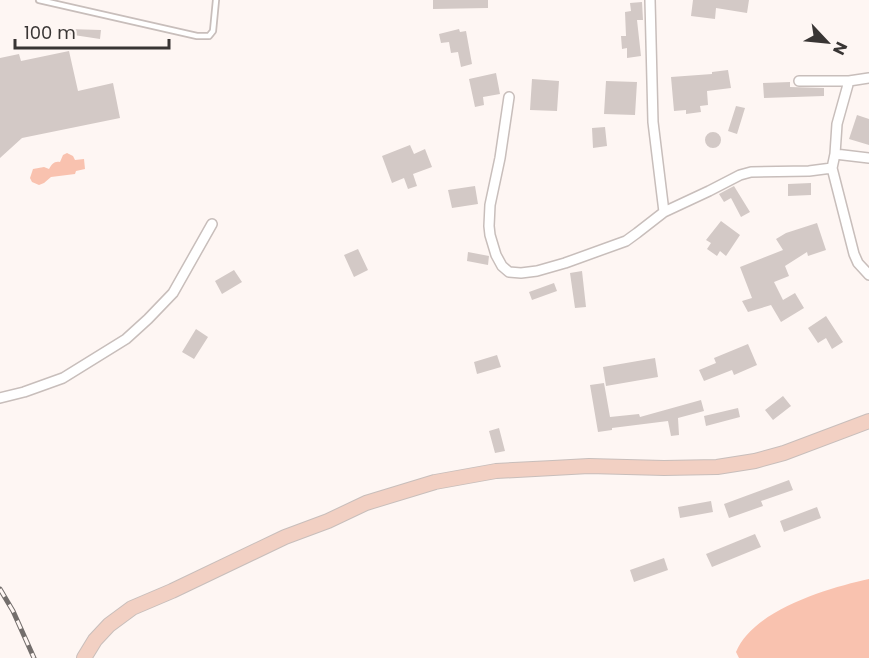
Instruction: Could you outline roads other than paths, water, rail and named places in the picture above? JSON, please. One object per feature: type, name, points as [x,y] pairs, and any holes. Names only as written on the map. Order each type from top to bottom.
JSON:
[{"type":"main road","points":[[84,658],[95,640],[109,625],[132,608],[240,560],[285,537],[328,521],[366,503],[435,482],[496,471],[589,466],[717,467],[755,461],[784,453],[869,422]]},
{"type":"street","points":[[650,0],[653,122],[664,212]]},
{"type":"street","points":[[799,81],[849,81],[869,78]]},
{"type":"street","points":[[849,81],[837,124],[832,168],[854,254],[858,263],[869,275]]},
{"type":"street","points":[[509,97],[489,217],[490,235],[496,255],[504,269],[509,272],[521,273],[565,263],[626,241],[664,212],[740,175],[751,172],[809,171],[832,168]]},
{"type":"street","points":[[835,154],[869,158]]},
{"type":"street","points":[[0,398],[63,378],[126,339],[173,293],[212,224]]},
{"type":"lane","points":[[39,0],[197,36],[209,36],[213,31],[216,0]]},
{"type":"railway","points":[[0,589],[13,611],[34,658]]}]
